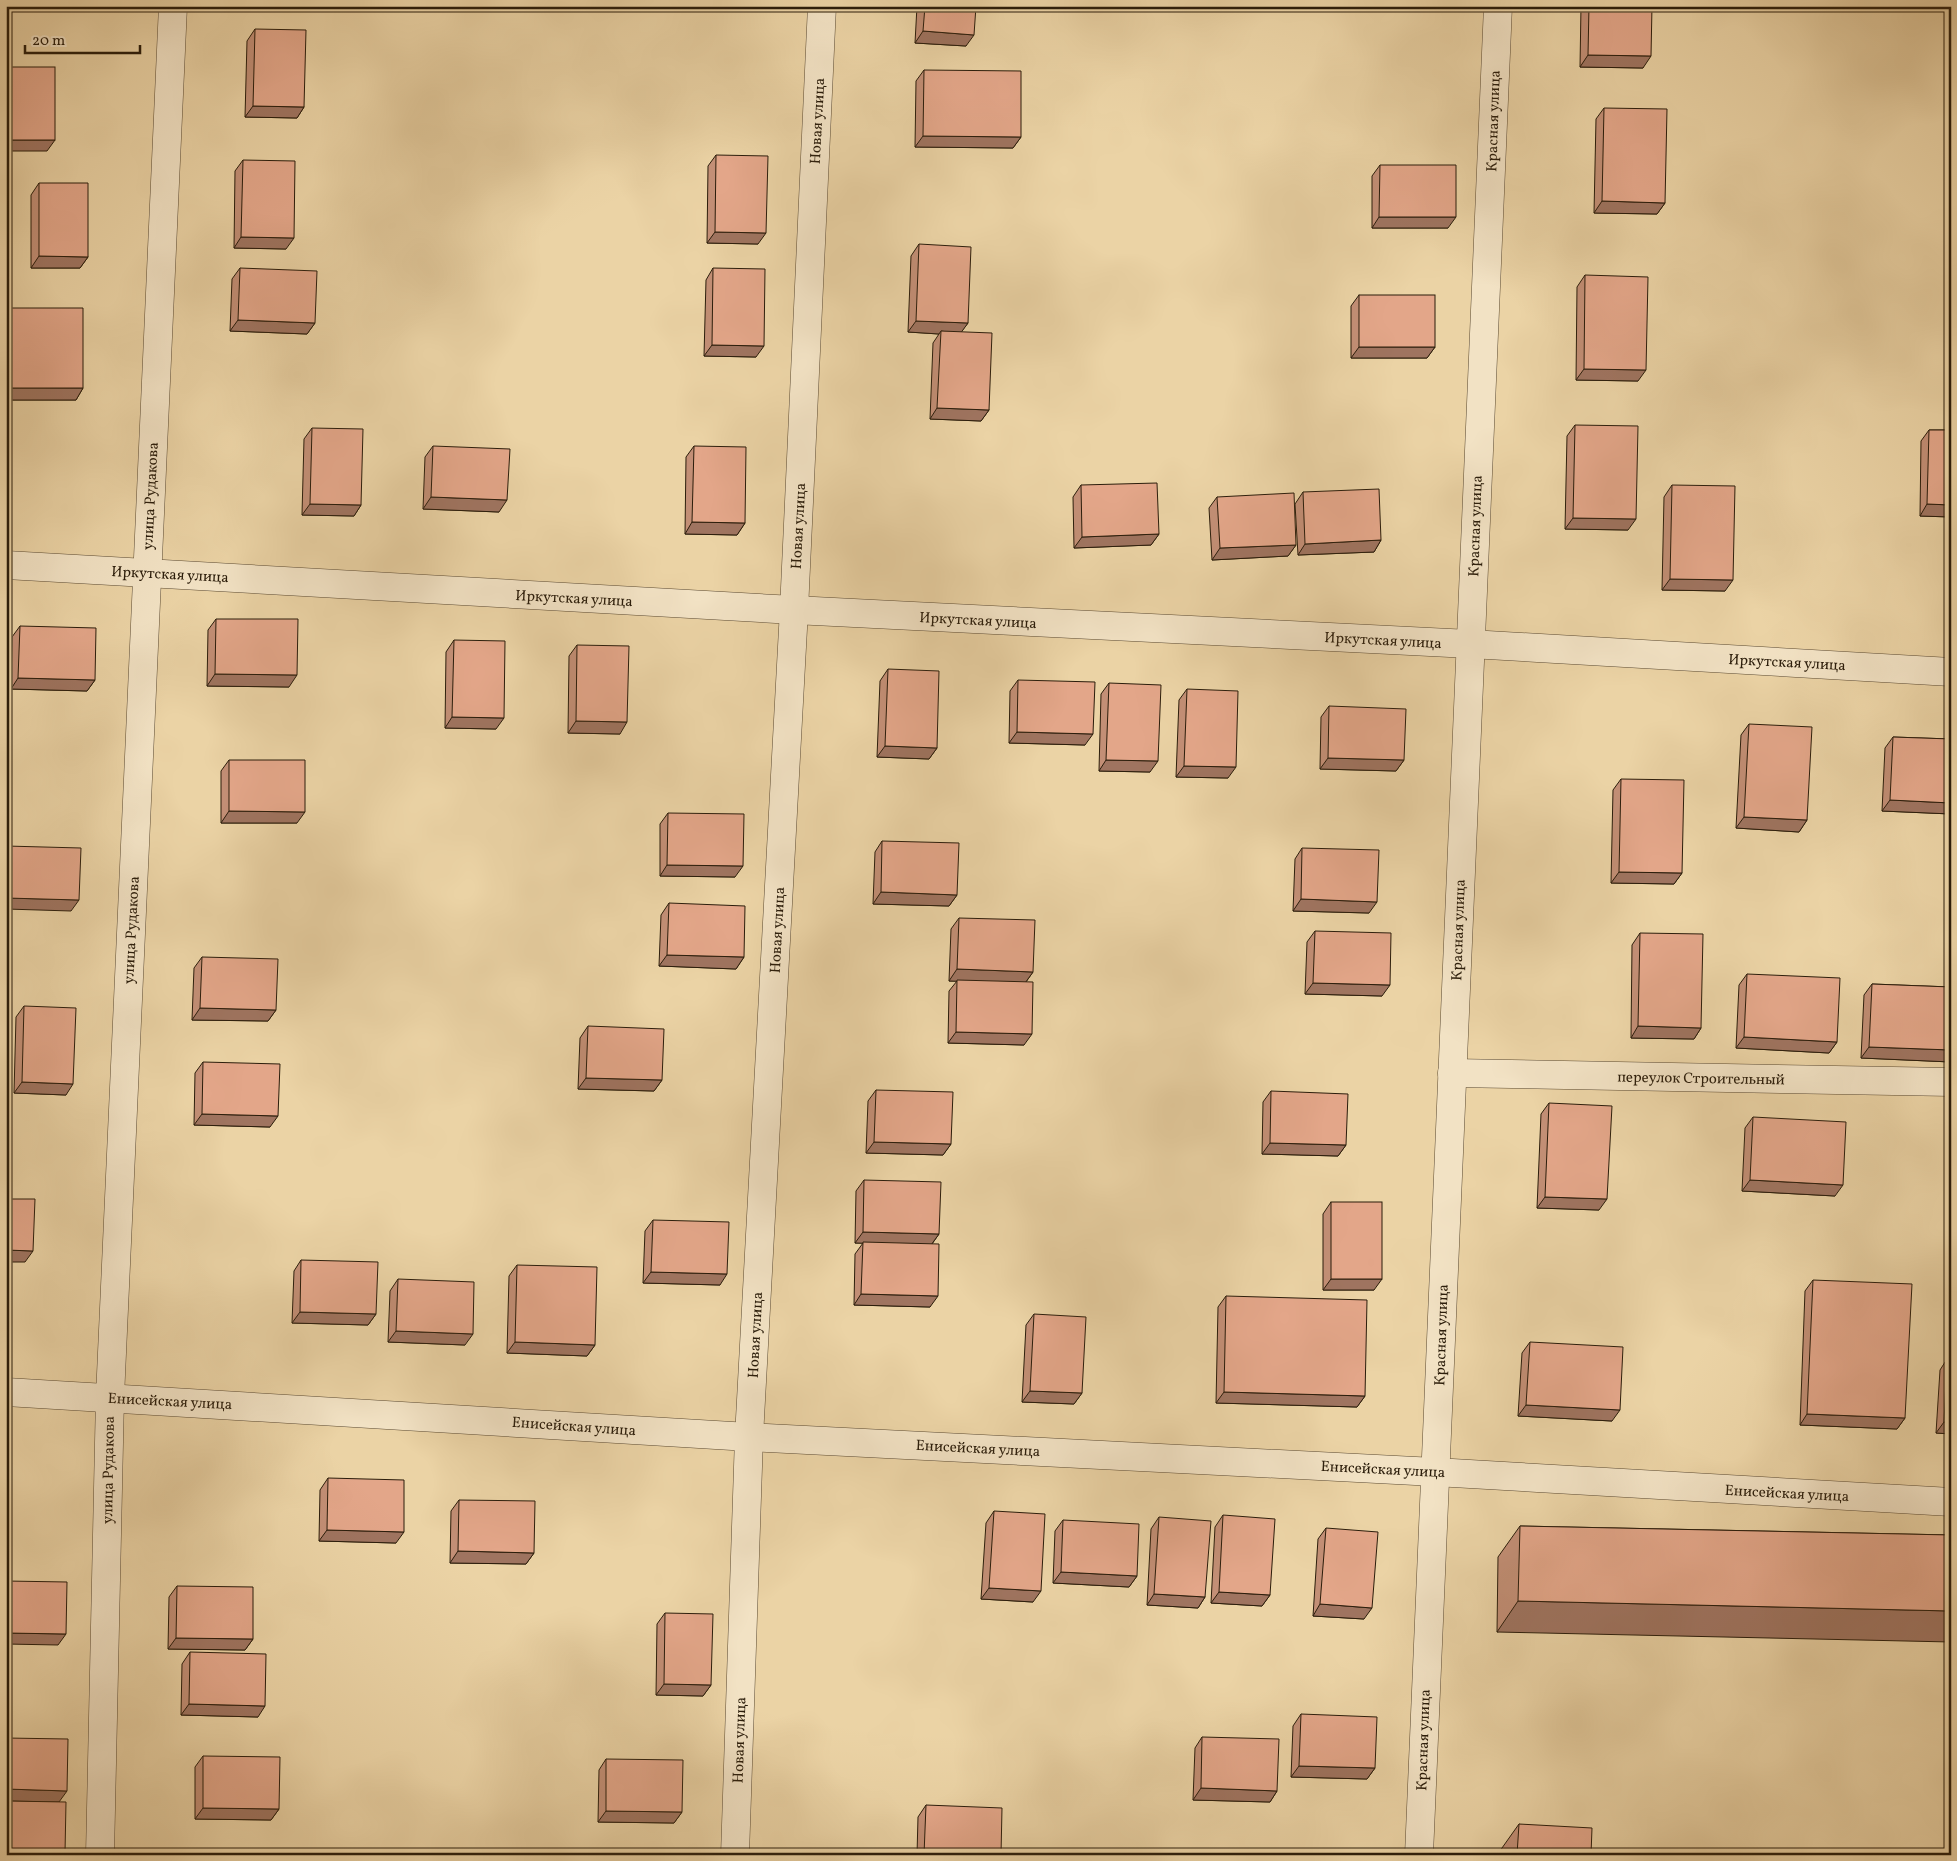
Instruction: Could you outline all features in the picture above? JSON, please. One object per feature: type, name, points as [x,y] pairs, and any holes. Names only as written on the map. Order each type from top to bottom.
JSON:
[{"type":"street","name":"улица Рудакова","points":[[100,1855],[110,1397],[173,6]]},
{"type":"street","name":"Новая улица","points":[[735,1855],[749,1436],[794,610],[822,6]]},
{"type":"street","name":"Красная улица","points":[[1418,1855],[1498,6]]},
{"type":"street","name":"Иркутская улица","points":[[6,565],[794,610],[1470,644],[1951,672]]},
{"type":"street","name":"переулок Строительный","points":[[1452,1073],[1951,1082]]},
{"type":"street","name":"Енисейская улица","points":[[6,1392],[749,1436],[1435,1472],[1951,1502]]},
{"type":"building","points":[[925,6],[976,6],[974,35],[923,31]]},
{"type":"building","points":[[1589,6],[1652,6],[1651,56],[1588,55]]},
{"type":"building","points":[[255,29],[306,30],[304,107],[253,106]]},
{"type":"building","points":[[6,67],[55,67],[55,140],[6,140]]},
{"type":"building","points":[[924,70],[1021,71],[1021,137],[923,136]]},
{"type":"building","points":[[1604,108],[1667,109],[1665,203],[1602,201]]},
{"type":"building","points":[[716,155],[768,156],[766,233],[715,232]]},
{"type":"building","points":[[243,160],[295,161],[294,238],[241,237]]},
{"type":"building","points":[[1380,165],[1456,165],[1456,217],[1379,217]]},
{"type":"building","points":[[39,183],[88,183],[88,257],[39,256]]},
{"type":"building","points":[[919,244],[971,247],[968,323],[916,321]]},
{"type":"building","points":[[240,268],[317,271],[315,323],[238,320]]},
{"type":"building","points":[[713,268],[765,269],[764,346],[712,345]]},
{"type":"building","points":[[1585,275],[1648,277],[1646,370],[1584,369]]},
{"type":"building","points":[[1359,295],[1435,295],[1435,347],[1359,347]]},
{"type":"building","points":[[10,308],[83,308],[83,388],[11,388]]},
{"type":"building","points":[[941,331],[992,333],[989,410],[937,408]]},
{"type":"building","points":[[1575,425],[1638,426],[1636,519],[1573,518]]},
{"type":"building","points":[[312,428],[363,429],[361,505],[310,504]]},
{"type":"building","points":[[1929,430],[1951,430],[1951,505],[1927,504]]},
{"type":"building","points":[[433,446],[510,449],[507,500],[431,497]]},
{"type":"building","points":[[694,446],[746,447],[745,523],[692,522]]},
{"type":"building","points":[[1157,483],[1159,534],[1082,537],[1081,485]]},
{"type":"building","points":[[1672,485],[1735,486],[1733,580],[1670,579]]},
{"type":"building","points":[[1379,489],[1381,540],[1305,544],[1303,492]]},
{"type":"building","points":[[1294,493],[1296,545],[1220,548],[1217,497]]},
{"type":"building","points":[[216,619],[298,619],[297,675],[215,674]]},
{"type":"building","points":[[20,626],[96,628],[95,680],[18,678]]},
{"type":"building","points":[[454,640],[505,641],[504,718],[452,717]]},
{"type":"building","points":[[577,645],[629,646],[627,722],[576,721]]},
{"type":"building","points":[[888,669],[939,671],[937,748],[885,746]]},
{"type":"building","points":[[1018,680],[1095,682],[1093,734],[1017,732]]},
{"type":"building","points":[[1109,683],[1161,685],[1158,761],[1106,760]]},
{"type":"building","points":[[1187,689],[1238,691],[1236,767],[1184,766]]},
{"type":"building","points":[[1329,706],[1406,709],[1404,760],[1328,758]]},
{"type":"building","points":[[1749,724],[1812,727],[1807,820],[1744,817]]},
{"type":"building","points":[[1893,737],[1951,739],[1951,803],[1890,800]]},
{"type":"building","points":[[229,760],[305,760],[305,812],[229,811]]},
{"type":"building","points":[[1621,779],[1684,780],[1682,873],[1619,872]]},
{"type":"building","points":[[668,813],[744,814],[743,866],[667,865]]},
{"type":"building","points":[[882,841],[959,843],[957,895],[881,892]]},
{"type":"building","points":[[6,846],[81,848],[79,900],[6,898]]},
{"type":"building","points":[[1302,848],[1379,850],[1377,902],[1301,899]]},
{"type":"building","points":[[669,903],[745,906],[744,957],[667,955]]},
{"type":"building","points":[[959,918],[1035,920],[1033,972],[957,969]]},
{"type":"building","points":[[1315,931],[1391,933],[1390,985],[1313,983]]},
{"type":"building","points":[[1640,933],[1703,934],[1701,1028],[1638,1026]]},
{"type":"building","points":[[202,957],[278,959],[276,1010],[200,1008]]},
{"type":"building","points":[[1747,974],[1840,978],[1837,1042],[1744,1037]]},
{"type":"building","points":[[957,980],[1033,982],[1032,1034],[956,1032]]},
{"type":"building","points":[[1872,984],[1951,987],[1951,1050],[1869,1047]]},
{"type":"building","points":[[24,1006],[76,1008],[73,1084],[22,1082]]},
{"type":"building","points":[[588,1026],[664,1029],[662,1080],[586,1078]]},
{"type":"building","points":[[203,1062],[280,1064],[278,1116],[202,1114]]},
{"type":"building","points":[[876,1090],[953,1092],[951,1144],[874,1142]]},
{"type":"building","points":[[1271,1091],[1348,1094],[1346,1145],[1270,1143]]},
{"type":"building","points":[[1549,1103],[1612,1106],[1607,1199],[1545,1197]]},
{"type":"building","points":[[1753,1117],[1846,1122],[1843,1185],[1750,1180]]},
{"type":"building","points":[[864,1180],[941,1182],[939,1234],[863,1232]]},
{"type":"building","points":[[6,1199],[35,1199],[33,1251],[6,1250]]},
{"type":"building","points":[[1331,1202],[1382,1202],[1382,1279],[1331,1279]]},
{"type":"building","points":[[653,1220],[729,1222],[727,1274],[651,1272]]},
{"type":"building","points":[[863,1242],[939,1244],[938,1296],[861,1294]]},
{"type":"building","points":[[301,1260],[378,1262],[376,1314],[300,1312]]},
{"type":"building","points":[[517,1265],[597,1267],[595,1345],[515,1342]]},
{"type":"building","points":[[398,1279],[474,1282],[473,1334],[396,1331]]},
{"type":"building","points":[[1813,1280],[1912,1284],[1905,1418],[1807,1414]]},
{"type":"building","points":[[1226,1296],[1367,1300],[1365,1396],[1224,1392]]},
{"type":"building","points":[[1034,1314],[1086,1317],[1082,1393],[1030,1391]]},
{"type":"building","points":[[1530,1342],[1623,1347],[1620,1410],[1526,1405]]},
{"type":"building","points":[[1947,1359],[1951,1359],[1951,1422],[1944,1422]]},
{"type":"building","points":[[328,1478],[404,1480],[404,1532],[327,1530]]},
{"type":"building","points":[[459,1500],[535,1501],[534,1553],[458,1551]]},
{"type":"building","points":[[994,1511],[1045,1514],[1041,1591],[989,1588]]},
{"type":"building","points":[[1223,1515],[1275,1519],[1270,1595],[1219,1592]]},
{"type":"building","points":[[1159,1517],[1211,1521],[1205,1597],[1154,1594]]},
{"type":"building","points":[[1063,1520],[1139,1524],[1137,1576],[1061,1572]]},
{"type":"building","points":[[1520,1526],[1951,1535],[1951,1611],[1518,1601]]},
{"type":"building","points":[[1326,1528],[1378,1532],[1372,1608],[1320,1604]]},
{"type":"building","points":[[6,1581],[67,1582],[66,1634],[6,1633]]},
{"type":"building","points":[[177,1586],[253,1587],[253,1639],[176,1638]]},
{"type":"building","points":[[665,1613],[713,1614],[711,1685],[664,1684]]},
{"type":"building","points":[[190,1652],[266,1654],[265,1706],[189,1704]]},
{"type":"building","points":[[1301,1714],[1377,1717],[1375,1768],[1299,1766]]},
{"type":"building","points":[[1202,1737],[1279,1739],[1277,1791],[1201,1788]]},
{"type":"building","points":[[6,1738],[68,1739],[67,1791],[6,1789]]},
{"type":"building","points":[[203,1756],[280,1757],[279,1809],[203,1808]]},
{"type":"building","points":[[606,1759],[683,1760],[682,1812],[606,1811]]},
{"type":"building","points":[[6,1801],[66,1802],[65,1853],[6,1852]]},
{"type":"building","points":[[926,1805],[1002,1808],[1001,1855],[924,1855]]},
{"type":"building","points":[[1519,1824],[1592,1828],[1591,1855],[1517,1855]]},
{"type":"building","points":[[187,1850],[238,1851],[238,1855],[187,1855]]}]
